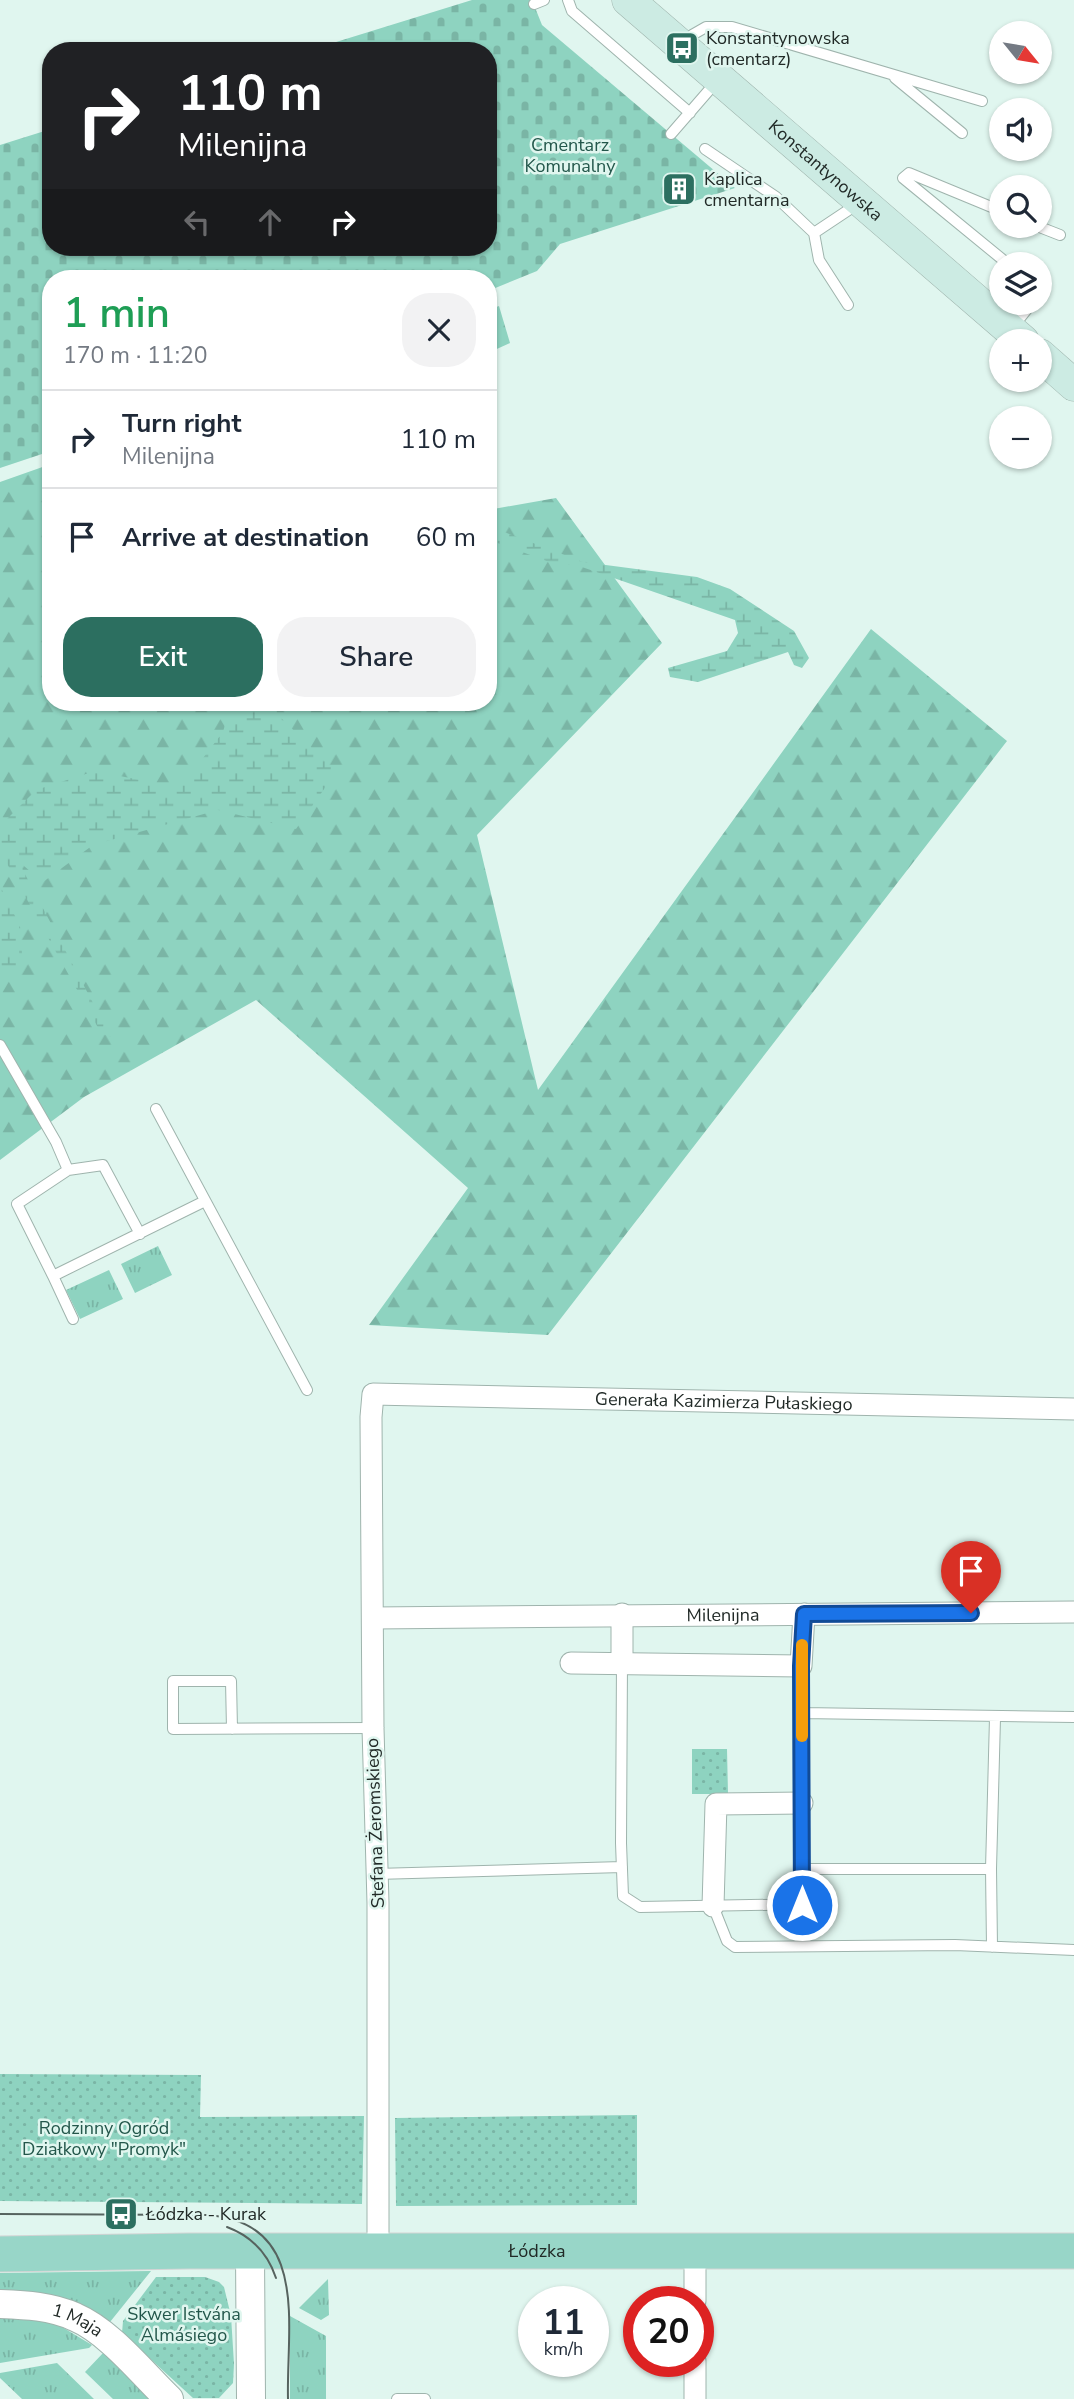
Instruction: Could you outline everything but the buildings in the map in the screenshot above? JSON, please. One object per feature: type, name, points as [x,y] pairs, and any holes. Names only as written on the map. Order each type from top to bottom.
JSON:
[{"type":"main road","name":"Konstantynowska","points":[[628,0],[1009,329]]},
{"type":"main road","points":[[1052,366],[1074,385]]},
{"type":"main road","name":"Łódzka","points":[[0,2254],[1074,2251]]},
{"type":"street","name":"Generała Kazimierza Pułaskiego","points":[[373,1394],[1074,1409]]},
{"type":"street","name":"Stefana Żeromskiego","points":[[373,1394],[371,1417],[378,2252]]},
{"type":"street","name":"Milenijna","points":[[373,1618],[1074,1612]]},
{"type":"street","points":[[622,1614],[622,1662]]},
{"type":"street","points":[[571,1662],[801,1666],[804,1614]]},
{"type":"street","points":[[713,1906],[716,1804],[802,1803]]},
{"type":"street","points":[[695,2250],[695,2286]]},
{"type":"street","points":[[250,2252],[251,2399]]},
{"type":"street","name":"1 Maja","points":[[0,2304],[30,2305],[76,2317],[123,2354],[169,2399]]},
{"type":"street","points":[[695,2377],[695,2399]]},
{"type":"lane","points":[[568,0],[572,11],[690,113]]},
{"type":"lane","points":[[692,35],[706,27],[732,27],[982,101]]},
{"type":"lane","points":[[890,74],[962,133]]},
{"type":"lane","points":[[671,134],[719,79]]},
{"type":"lane","points":[[705,149],[776,197],[814,233],[819,260],[848,305]]},
{"type":"lane","points":[[989,206],[909,173],[903,178],[993,252]]},
{"type":"lane","points":[[814,233],[861,202]]},
{"type":"lane","points":[[1052,232],[1060,235]]},
{"type":"lane","points":[[0,1045],[56,1142],[68,1170]]},
{"type":"lane","points":[[156,1109],[307,1390]]},
{"type":"lane","points":[[73,1319],[17,1204],[68,1170],[103,1165],[140,1234]]},
{"type":"lane","points":[[53,1276],[205,1201]]},
{"type":"lane","points":[[622,1662],[624,1896],[639,1908],[808,1905],[802,1869],[801,1666]]},
{"type":"lane","points":[[232,1729],[231,1681],[173,1681],[173,1729],[232,1729],[373,1728]]},
{"type":"lane","points":[[802,1713],[995,1718],[1074,1717]]},
{"type":"lane","points":[[992,1947],[995,1718]]},
{"type":"lane","points":[[376,1874],[622,1867]]},
{"type":"lane","points":[[802,1869],[991,1869]]},
{"type":"lane","points":[[713,1906],[727,1941],[735,1947],[992,1947],[1074,1950]]},
{"type":"lane","points":[[397,2399],[425,2399]]},
{"type":"green space","name":"Cmentarz Komunalny","points":[[472,0],[532,0],[542,25],[735,188],[560,244],[537,271],[497,287],[497,270],[42,270],[42,454],[0,468],[0,145],[42,132],[42,256],[497,256],[497,42],[336,42]]},
{"type":"green space","points":[[499,306],[510,343],[497,349]]},
{"type":"green space","points":[[42,467],[42,711],[497,711],[497,508],[556,498],[662,643],[477,835],[538,1090],[871,629],[1007,741],[548,1335],[369,1325],[468,1188],[256,1000],[84,1097],[0,1160],[0,482]]},
{"type":"green space","points":[[497,529],[583,562],[697,577],[730,589],[794,631],[809,658],[802,668],[794,665],[788,652],[698,682],[670,677],[668,668],[727,651],[738,633],[735,620],[579,566],[552,563],[497,543]]},
{"type":"green space","points":[[229,711],[277,711],[336,772],[296,829],[218,810],[93,845],[43,882],[18,861],[111,1037],[101,1033],[0,851],[0,826],[36,790],[95,771],[180,788],[223,732]]},
{"type":"green space","points":[[0,886],[20,926],[23,968],[0,985]]},
{"type":"green space","points":[[158,1246],[172,1275],[135,1293],[121,1264]]},
{"type":"green space","points":[[109,1270],[123,1299],[80,1319],[66,1290]]},
{"type":"green space","points":[[692,1749],[727,1749],[728,1794],[692,1794]]},
{"type":"green space","name":"Rodzinny Ogród Działkowy \"Promyk\"","points":[[0,2074],[201,2075],[200,2117],[364,2116],[362,2204],[0,2201]]},
{"type":"green space","points":[[637,2115],[637,2205],[396,2206],[395,2118]]},
{"type":"green space","points":[[151,2271],[110,2322],[0,2294],[0,2273]]},
{"type":"green space","name":"Skwer Istvána Almásiego","points":[[156,2277],[205,2277],[224,2287],[231,2316],[234,2364],[233,2383],[219,2398],[193,2398],[122,2333],[123,2321]]},
{"type":"green space","points":[[328,2279],[329,2315],[321,2320],[299,2308]]},
{"type":"green space","points":[[0,2314],[57,2324],[92,2345],[89,2348],[0,2363]]},
{"type":"green space","points":[[290,2316],[326,2336],[326,2399],[290,2399]]},
{"type":"green space","points":[[104,2352],[153,2399],[113,2399],[85,2372]]},
{"type":"green space","points":[[57,2363],[94,2399],[22,2399],[0,2378],[0,2373]]},
{"type":"tram line","points":[[0,2214],[207,2215],[240,2222],[263,2237],[278,2257],[286,2283],[289,2311],[288,2399]]},
{"type":"tram line","points":[[227,2227],[244,2235],[258,2247],[276,2278]]},
{"type":"slow traffic","points":[[802,1645],[802,1736]]},
{"type":"place","name":"Konstantynowska (cmentarz)","points":[[682,48]]},
{"type":"place","name":"Kaplica cmentarna","points":[[679,189]]},
{"type":"place","name":"Łódzka - Kurak","points":[[121,2214]]},
{"type":"route","points":[[802,1905],[801,1666],[804,1614],[971,1613]]}]
